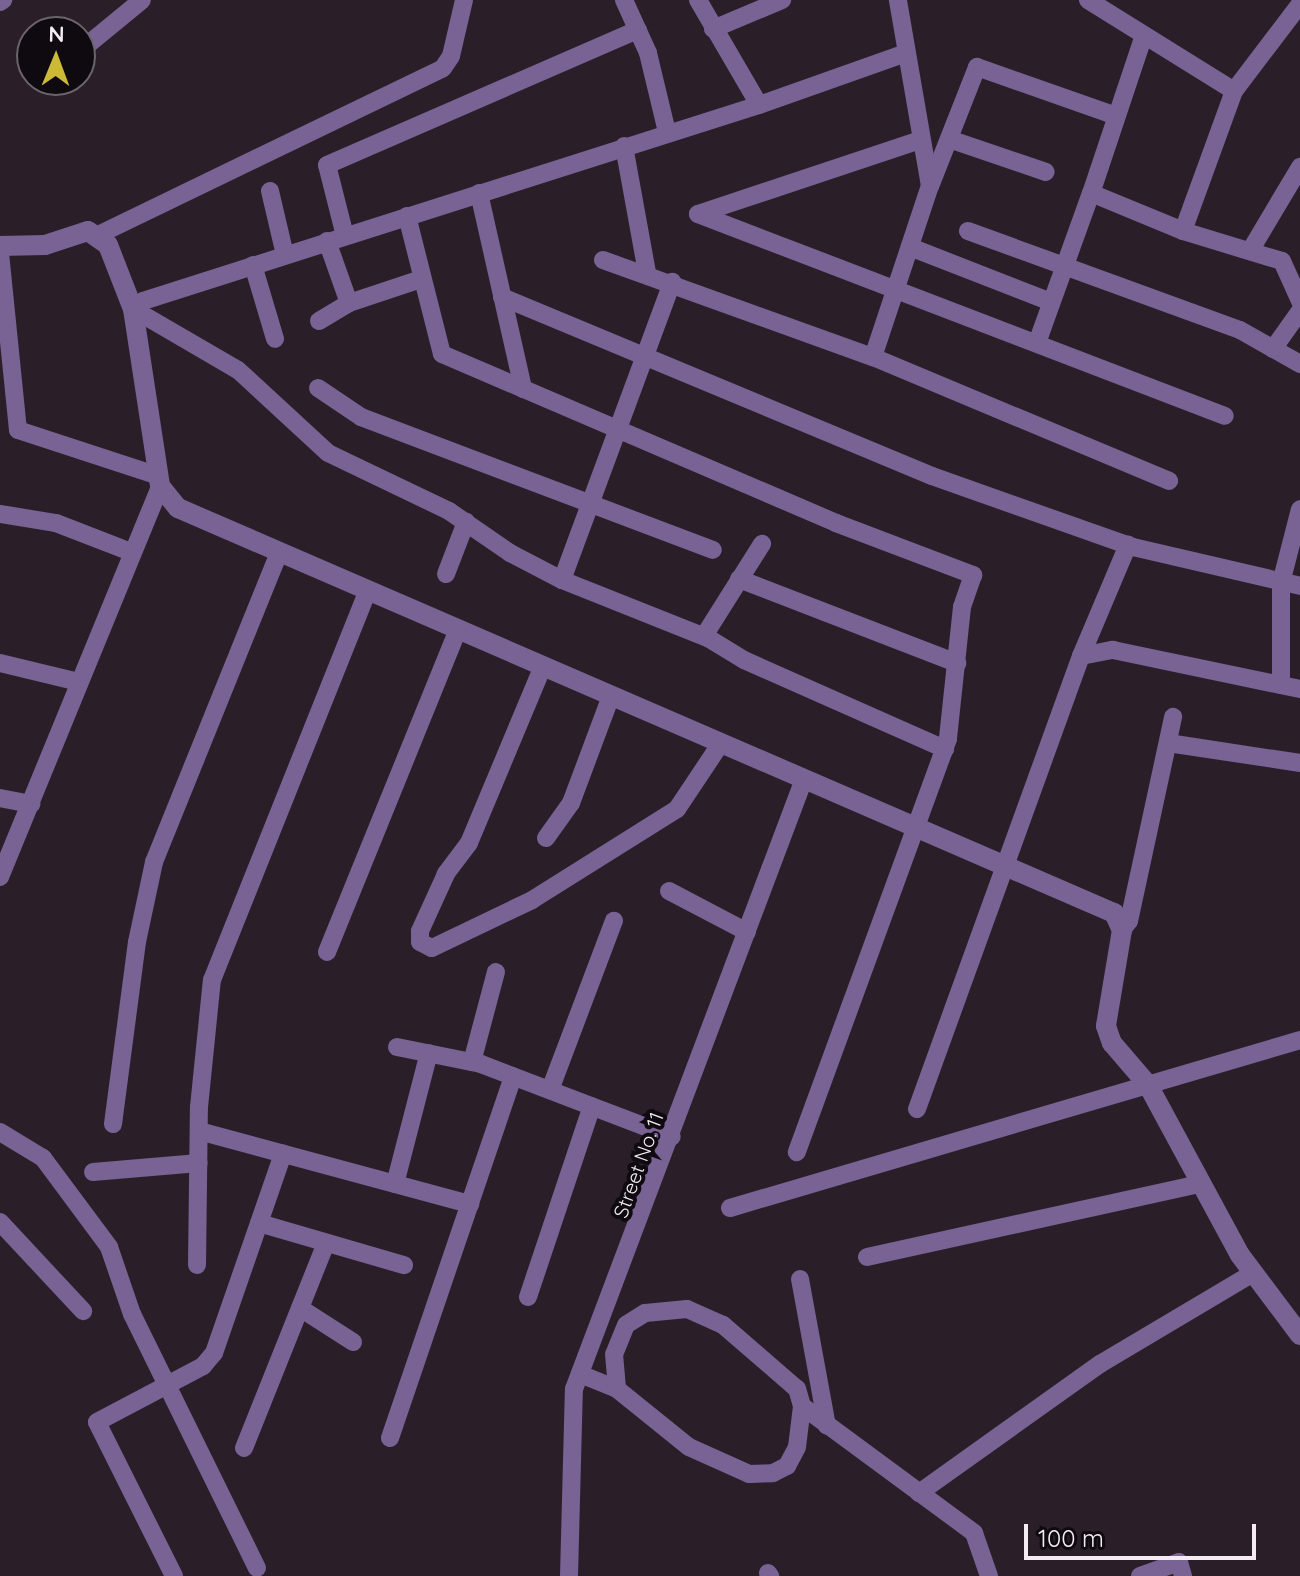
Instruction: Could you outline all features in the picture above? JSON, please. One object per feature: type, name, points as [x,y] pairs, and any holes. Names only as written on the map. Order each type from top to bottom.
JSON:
[{"type":"street","points":[[96,38],[142,0]]},
{"type":"street","points":[[98,235],[443,68],[451,56],[464,0]]},
{"type":"street","points":[[624,0],[638,30],[667,132]]},
{"type":"street","points":[[698,0],[759,105]]},
{"type":"street","points":[[713,29],[782,0]]},
{"type":"street","points":[[898,0],[930,186]]},
{"type":"street","points":[[1088,0],[1143,38],[1234,91]]},
{"type":"street","points":[[1183,231],[1234,91],[1300,4]]},
{"type":"street","points":[[349,303],[336,238],[327,165],[638,30]]},
{"type":"street","points":[[1037,343],[1143,38]]},
{"type":"street","points":[[133,309],[143,301],[759,105],[906,53]]},
{"type":"street","points":[[873,357],[930,186],[977,67],[1116,116]]},
{"type":"street","points":[[949,139],[1046,172]]},
{"type":"street","points":[[921,140],[698,214],[1225,416]]},
{"type":"street","points":[[624,146],[647,273]]},
{"type":"street","points":[[1250,251],[1300,167]]},
{"type":"street","points":[[270,191],[285,255]]},
{"type":"street","points":[[479,193],[523,389]]},
{"type":"street","points":[[1091,193],[1183,231],[1282,261],[1300,301]]},
{"type":"street","points":[[407,216],[442,354],[836,523],[971,573],[957,663],[954,718],[945,749],[797,1152]]},
{"type":"street","points":[[0,246],[45,245],[88,231],[98,235],[108,245],[133,309],[159,481],[178,508],[1114,913],[1122,930]]},
{"type":"street","points":[[968,231],[1240,330],[1300,364]]},
{"type":"street","points":[[910,247],[1051,302]]},
{"type":"street","points":[[0,253],[9,428],[159,481]]},
{"type":"street","points":[[603,260],[647,273],[873,357],[1169,481]]},
{"type":"street","points":[[253,265],[275,339]]},
{"type":"street","points":[[319,321],[349,303],[421,279]]},
{"type":"street","points":[[562,580],[672,282]]},
{"type":"street","points":[[502,297],[646,353],[932,476],[1128,545],[1291,584]]},
{"type":"street","points":[[133,309],[238,370],[328,453],[466,522],[562,580],[704,636],[744,660],[945,749]]},
{"type":"street","points":[[1273,349],[1300,311]]},
{"type":"street","points":[[318,388],[361,417],[713,550]]},
{"type":"street","points":[[0,877],[159,481]]},
{"type":"street","points":[[1281,685],[1300,509]]},
{"type":"street","points":[[0,514],[56,523],[131,552]]},
{"type":"street","points":[[446,574],[466,522]]},
{"type":"street","points":[[704,636],[762,544]]},
{"type":"street","points":[[917,1109],[1081,656],[1128,545]]},
{"type":"street","points":[[113,1124],[137,942],[154,862],[279,552]]},
{"type":"street","points":[[739,579],[957,663]]},
{"type":"street","points":[[197,1265],[199,1131],[212,980],[368,590]]},
{"type":"street","points":[[327,952],[458,629]]},
{"type":"street","points":[[1081,656],[1113,650],[1300,689]]},
{"type":"street","points":[[0,663],[79,682]]},
{"type":"street","points":[[543,666],[469,843],[446,874],[420,931],[420,942],[432,948],[532,900],[677,809],[721,743]]},
{"type":"street","points":[[546,838],[571,803],[611,696]]},
{"type":"street","points":[[1173,717],[1129,921],[1122,930],[1106,1026],[1112,1043],[1148,1085],[1198,1184],[1253,1273],[1300,1335]]},
{"type":"street","points":[[1168,743],[1300,763]]},
{"type":"street","name":"Street No. 11","points":[[569,1576],[572,1402],[580,1374],[672,1137],[804,779]]},
{"type":"street","points":[[0,798],[31,804]]},
{"type":"street","points":[[669,891],[747,932]]},
{"type":"street","points":[[550,1090],[614,921]]},
{"type":"street","points":[[472,1062],[496,972]]},
{"type":"street","points":[[730,1208],[1300,1040]]},
{"type":"street","points":[[397,1047],[472,1062],[672,1137]]},
{"type":"street","points":[[395,1184],[429,1053]]},
{"type":"street","points":[[390,1438],[513,1076]]},
{"type":"street","points":[[528,1297],[592,1106]]},
{"type":"street","points":[[199,1131],[470,1204]]},
{"type":"street","points":[[0,1132],[43,1158],[109,1247],[132,1314],[170,1384],[257,1568]]},
{"type":"street","points":[[174,1576],[97,1422],[170,1384],[214,1353],[283,1154]]},
{"type":"street","points":[[93,1172],[199,1163]]},
{"type":"street","points":[[867,1257],[1198,1184]]},
{"type":"street","points":[[0,1222],[83,1311]]},
{"type":"street","points":[[259,1223],[404,1265]]},
{"type":"street","points":[[244,1448],[326,1243]]},
{"type":"street","points":[[919,1493],[1100,1364],[1253,1273]]},
{"type":"street","points":[[800,1279],[827,1426]]},
{"type":"street","points":[[300,1308],[353,1342]]},
{"type":"street","points":[[580,1374],[617,1389],[689,1447],[749,1474],[773,1473],[787,1466],[797,1447],[802,1406],[797,1389],[769,1360],[723,1325],[687,1309],[645,1313],[626,1325],[614,1354],[617,1389]]},
{"type":"street","points":[[802,1406],[974,1533],[989,1576]]},
{"type":"street","points":[[1140,1576],[1179,1562],[1183,1576]]}]
